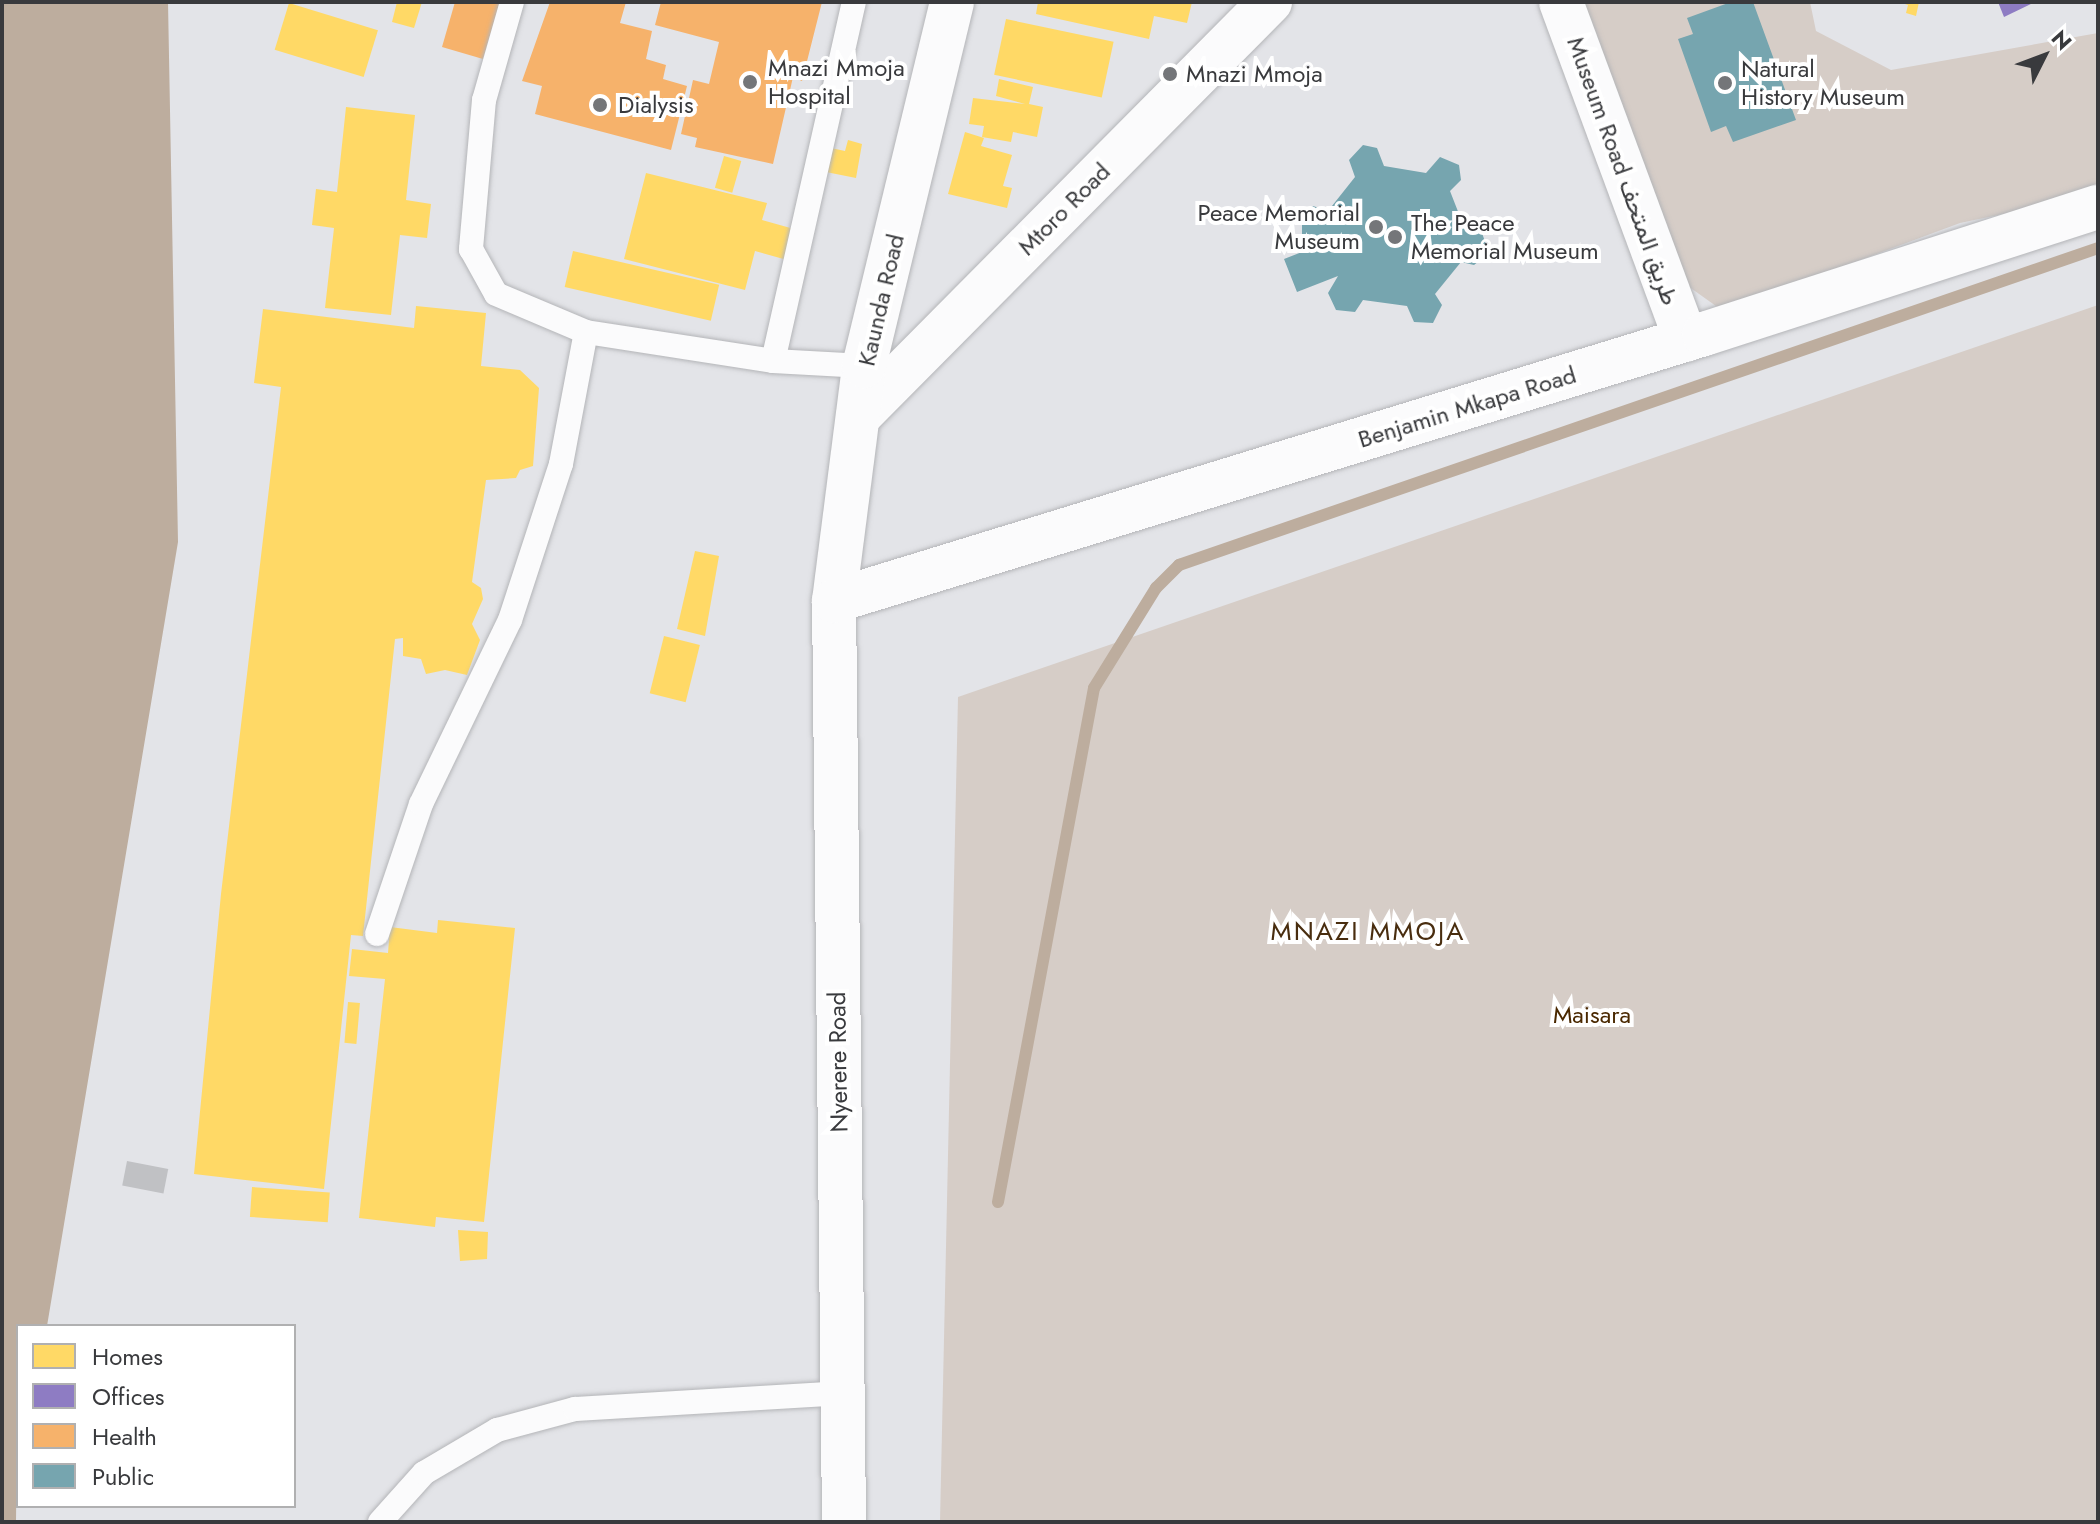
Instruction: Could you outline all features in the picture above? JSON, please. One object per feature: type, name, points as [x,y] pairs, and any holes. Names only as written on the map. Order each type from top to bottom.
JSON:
[{"type":"main road","name":"Kaunda Road","points":[[834,601],[864,366],[952,2]]},
{"type":"main road","name":"Mtoro Road","points":[[858,417],[1270,2]]},
{"type":"main road","name":"Museum Road طريق المتحف","points":[[1561,2],[1686,340]]},
{"type":"main road","name":"Benjamin Mkapa Road","points":[[834,601],[1686,340],[2098,207]]},
{"type":"main road","name":"Nyerere Road","points":[[834,601],[844,1522]]},
{"type":"lane","points":[[512,2],[484,100],[471,249],[496,294],[586,332],[773,361],[864,366]]},
{"type":"lane","points":[[773,361],[854,2]]},
{"type":"lane","points":[[377,934],[421,804],[510,620],[561,464],[586,332]]},
{"type":"lane","points":[[380,1522],[424,1473],[497,1430],[575,1409],[841,1393]]},
{"type":"green space","points":[[1577,2],[1810,2],[1816,31],[1891,70],[2098,33],[2098,194],[1960,223],[1723,311],[1671,274]]},
{"type":"green space","name":"Maisara","points":[[2098,305],[2098,1522],[940,1522],[958,697]]},
{"type":"shaded area","points":[[2,2],[168,2],[178,542],[47,1324],[16,1324],[16,1522],[2,1522]]},
{"type":"building: Homes","points":[[397,2],[422,2],[414,28],[392,22]]},
{"type":"building: Homes","points":[[1038,2],[1192,2],[1187,23],[1154,16],[1149,39],[1036,14]]},
{"type":"building: Homes","points":[[1899,2],[1919,2],[1916,16],[1906,13],[1908,5]]},
{"type":"building: Homes","points":[[289,3],[378,30],[364,77],[275,50]]},
{"type":"building: Homes","points":[[1006,19],[1114,42],[1102,98],[994,75]]},
{"type":"building: Homes","points":[[999,79],[1033,87],[1029,104],[1043,107],[1037,137],[1013,132],[1011,142],[982,137],[984,126],[969,124],[973,98],[1025,104],[996,96]]},
{"type":"building: Homes","points":[[346,107],[415,115],[406,200],[431,204],[427,238],[400,235],[391,315],[325,308],[334,228],[312,225],[316,189],[337,192]]},
{"type":"building: Homes","points":[[965,132],[984,138],[981,146],[1012,155],[1003,186],[1012,188],[1007,208],[948,194]]},
{"type":"building: Homes","points":[[848,140],[862,144],[856,178],[826,172],[831,148],[845,151]]},
{"type":"building: Homes","points":[[724,156],[741,161],[732,193],[715,188]]},
{"type":"building: Homes","points":[[646,173],[767,203],[762,220],[794,229],[787,260],[755,251],[745,290],[624,259]]},
{"type":"building: Homes","points":[[573,251],[719,285],[711,321],[565,287]]},
{"type":"building: Homes","points":[[416,306],[486,313],[481,366],[520,370],[539,388],[533,466],[520,470],[516,478],[486,480],[472,582],[481,588],[483,599],[472,624],[480,640],[467,675],[445,670],[426,674],[421,659],[403,656],[403,638],[395,639],[363,936],[351,935],[324,1189],[194,1174],[221,894],[281,387],[254,383],[263,309],[414,328]]},
{"type":"building: Homes","points":[[695,551],[719,556],[705,636],[677,629]]},
{"type":"building: Homes","points":[[664,636],[700,645],[686,702],[650,693]]},
{"type":"building: Homes","points":[[438,920],[515,928],[484,1222],[436,1217],[435,1227],[359,1218],[385,979],[349,976],[352,949],[388,953],[390,927],[437,933]]},
{"type":"building: Homes","points":[[348,1002],[360,1003],[356,1044],[344,1043]]},
{"type":"building: Homes","points":[[252,1187],[330,1192],[328,1222],[250,1217]]},
{"type":"building: Homes","points":[[458,1230],[488,1232],[487,1259],[460,1261]]},
{"type":"building: Offices","points":[[1998,2],[2035,2],[2004,17]]},
{"type":"building: Health","points":[[455,2],[500,2],[483,59],[442,47]]},
{"type":"building: Health","points":[[550,2],[626,2],[620,23],[652,31],[646,59],[666,65],[663,79],[687,86],[671,150],[535,114],[542,86],[522,81]]},
{"type":"building: Health","name":"Mnazi Mmoja Hospital","points":[[661,2],[822,2],[802,81],[793,77],[773,164],[695,147],[697,138],[681,134],[693,80],[709,84],[719,42],[655,25]]},
{"type":"building: Public","points":[[1731,2],[1753,2],[1796,120],[1733,142],[1726,126],[1711,132],[1678,39],[1693,34],[1687,18]]},
{"type":"building: Public","name":"The Peace Memorial Museum","points":[[1363,145],[1377,148],[1384,166],[1426,173],[1440,157],[1459,165],[1461,180],[1450,191],[1466,232],[1482,233],[1489,253],[1474,265],[1461,262],[1435,294],[1442,305],[1433,323],[1414,322],[1407,306],[1363,300],[1355,312],[1336,310],[1328,293],[1338,276],[1297,292],[1284,259],[1325,243],[1302,234],[1302,214],[1313,206],[1328,211],[1355,177],[1349,160]]},
{"type":"building: Other","points":[[127,1161],[168,1169],[163,1194],[122,1186]]},
{"type":"waterway","points":[[998,1202],[1094,688],[1156,588],[1179,565],[2098,248]]},
{"type":"place","name":"Mnazi Mmoja","points":[[1170,74]]},
{"type":"place","name":"Mnazi Mmoja Hospital","points":[[750,82]]},
{"type":"place","name":"Natural History Museum","points":[[1725,83]]},
{"type":"place","name":"Dialysis","points":[[600,105]]},
{"type":"place","name":"Peace Memorial Museum","points":[[1376,227]]},
{"type":"place","name":"The Peace Memorial Museum","points":[[1395,237]]},
{"type":"district","name":"MNAZI MMOJA","points":[[1368,932]]}]
